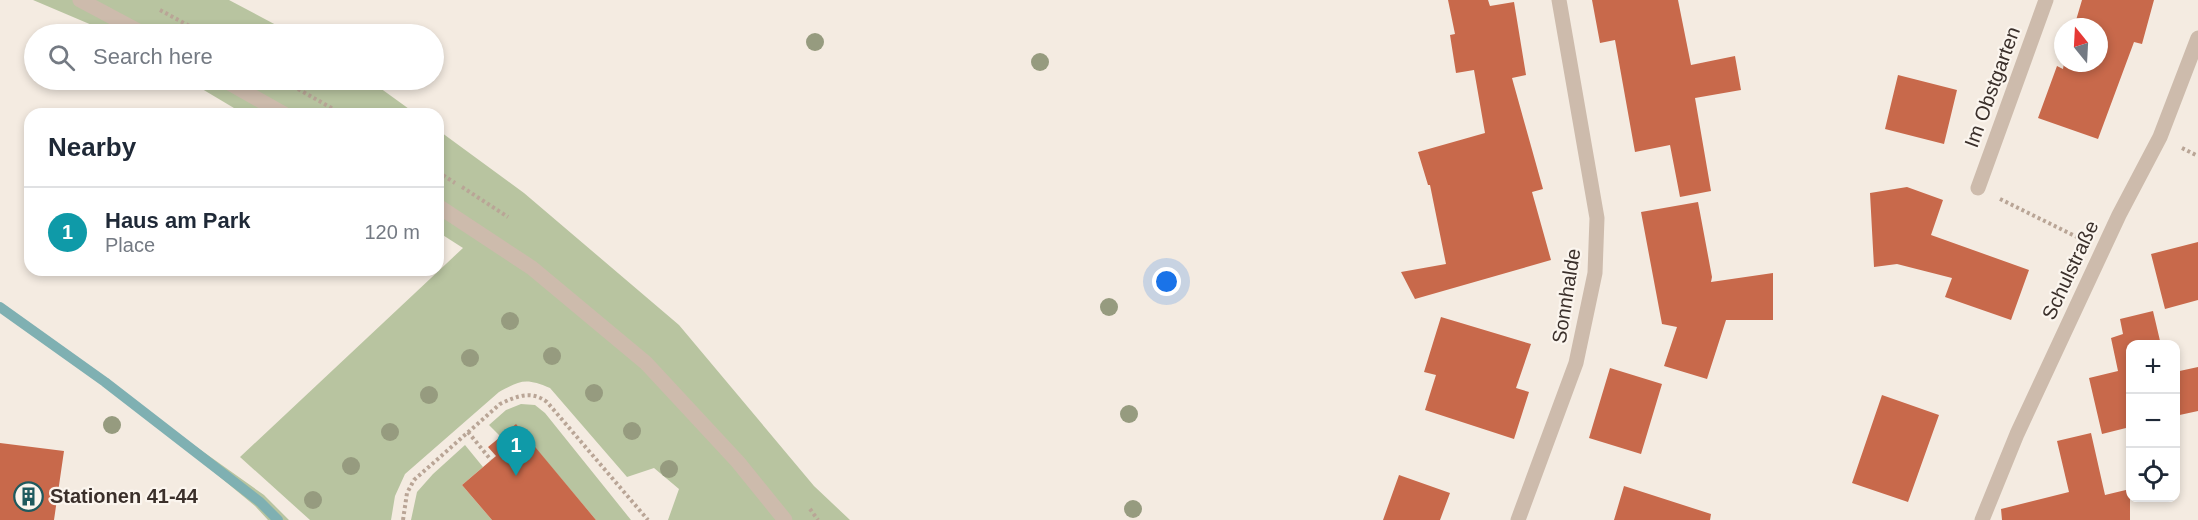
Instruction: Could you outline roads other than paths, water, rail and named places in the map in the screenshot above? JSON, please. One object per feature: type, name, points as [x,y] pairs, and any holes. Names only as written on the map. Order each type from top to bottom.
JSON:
[{"type":"street","points":[[80,0],[125,24]]},
{"type":"street","name":"Sonnhalde","points":[[1518,520],[1576,363],[1595,273],[1597,218],[1559,0]]},
{"type":"street","name":"Im Obstgarten","points":[[1978,188],[2046,0]]},
{"type":"street","name":"Schulstraße","points":[[1982,520],[2017,434],[2114,225],[2160,137],[2198,38]]},
{"type":"street","points":[[242,90],[274,108]]},
{"type":"street","points":[[444,210],[532,268],[646,363],[738,462],[785,520]]},
{"type":"waterway","points":[[0,307],[105,382],[260,502],[278,520]]},
{"type":"place","name":"Haus am Park","points":[[516,476]]},
{"type":"place","name":"Stationen 41-44","points":[[29,496]]}]
